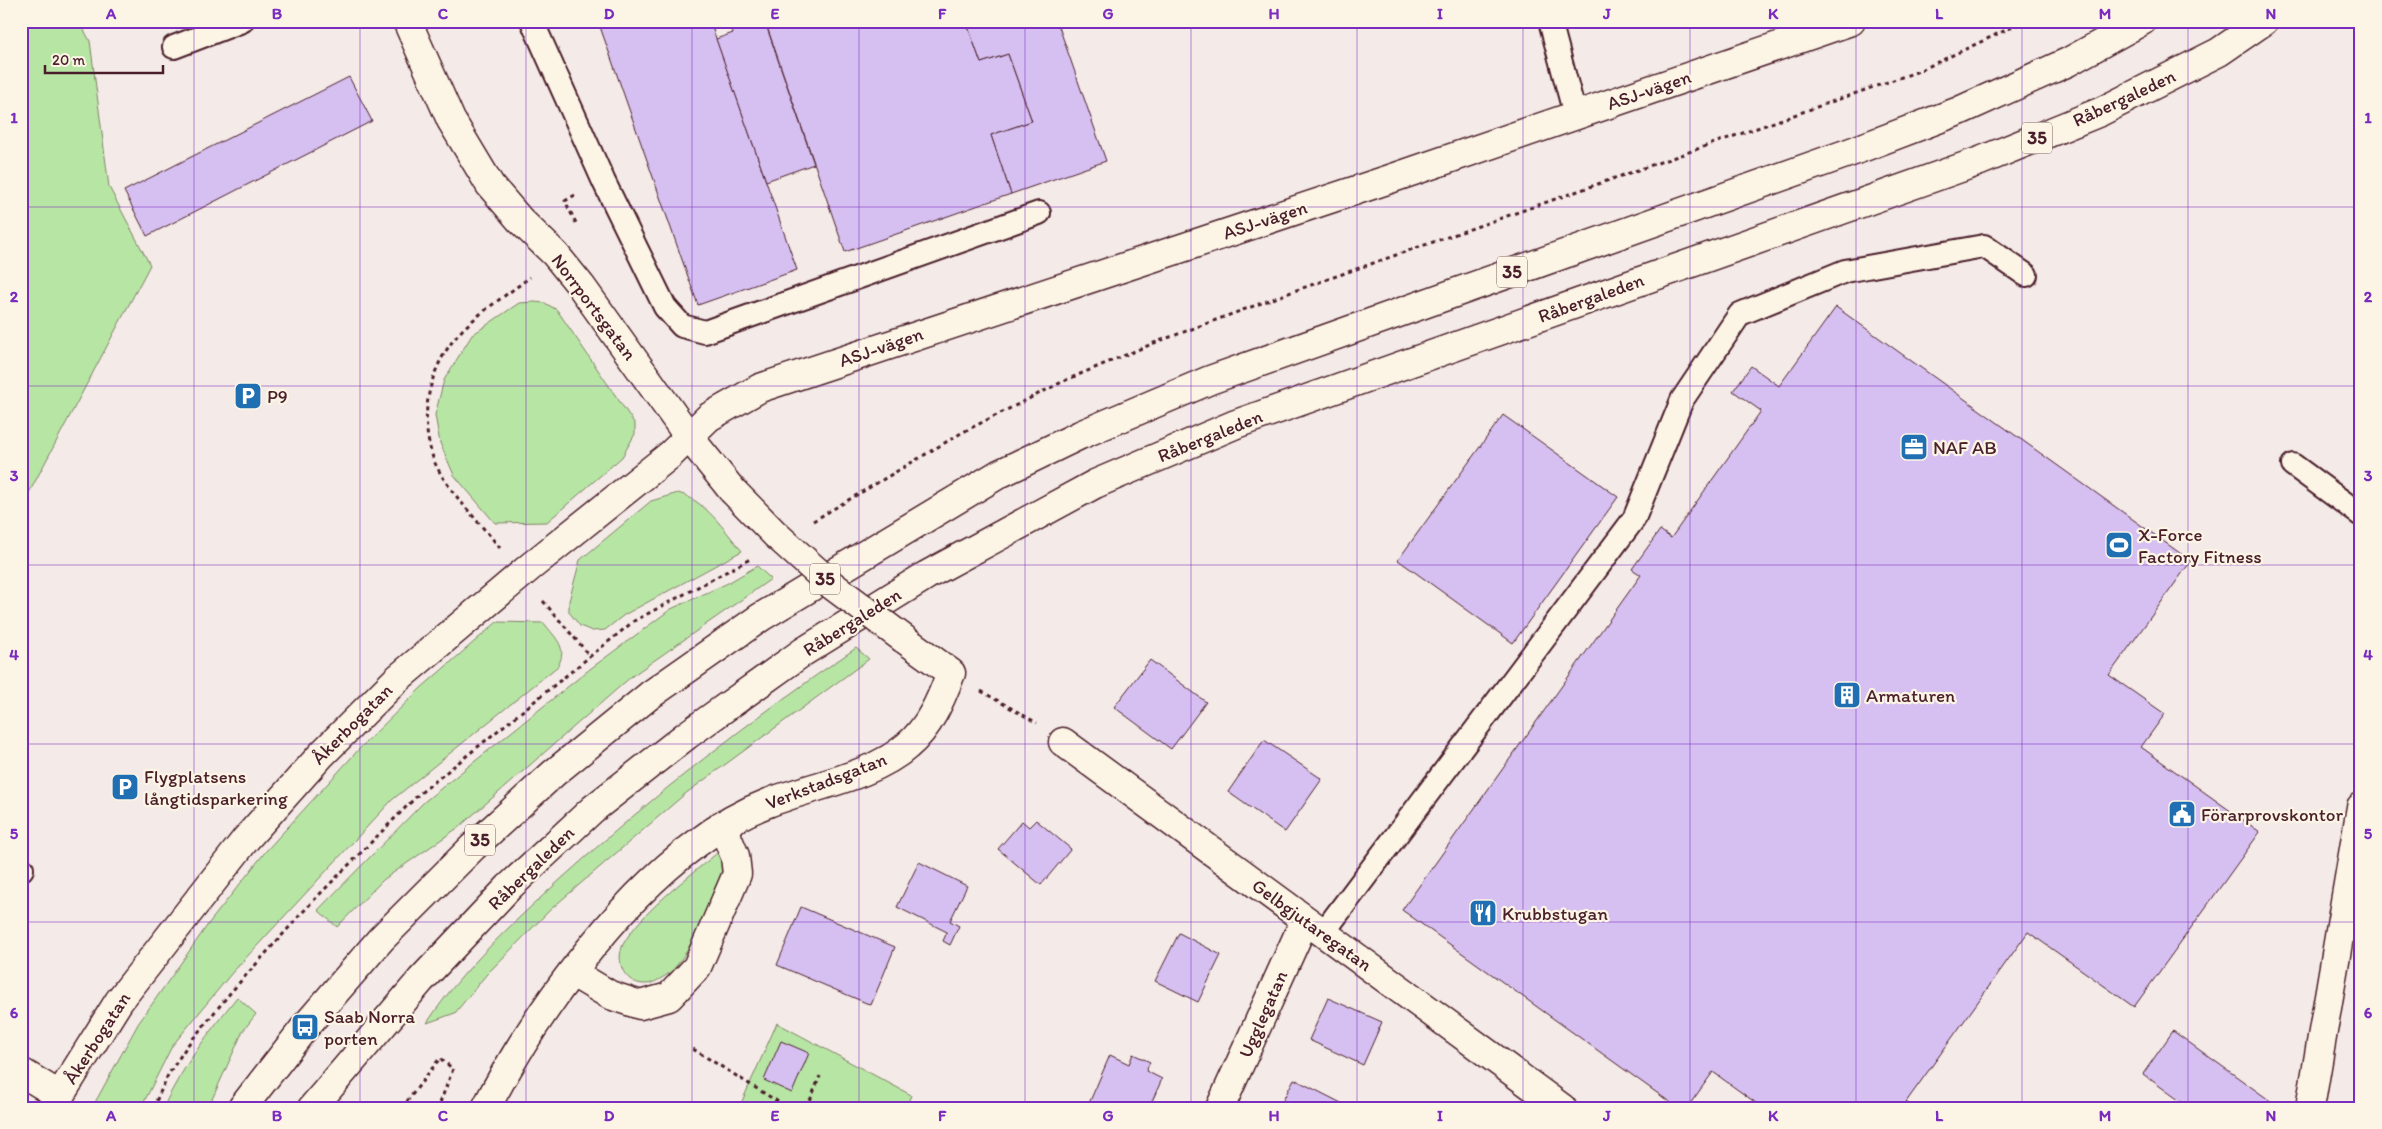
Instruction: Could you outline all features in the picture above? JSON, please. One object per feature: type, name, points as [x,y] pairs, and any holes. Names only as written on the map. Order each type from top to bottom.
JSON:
[{"type":"street","name":"Norrportsgatan","points":[[407,21],[452,120],[490,185],[520,220],[555,254],[581,286],[689,437]]},
{"type":"street","name":"ASJ-vägen","points":[[689,437],[719,410],[760,388],[1851,21]]},
{"type":"street","name":"35","points":[[242,1108],[304,1027],[381,939],[473,846],[554,773],[650,695],[761,617],[999,474],[1080,435],[1210,380],[1851,152],[1959,111],[2068,62],[2142,21]]},
{"type":"street","name":"Råbergaleden","points":[[312,1108],[421,980],[509,887],[593,809],[687,735],[803,652],[927,575],[1095,484],[1236,424],[1980,160],[2100,112],[2219,52],[2264,21]]},
{"type":"street","points":[[689,437],[732,490],[775,534],[833,586],[951,673]]},
{"type":"street","name":"Åkerbogatan","points":[[21,1072],[56,1101],[119,1001],[246,839],[322,754],[397,679],[689,437]]},
{"type":"street","name":"Verkstadsgatan","points":[[486,1108],[529,1034],[613,920],[679,858],[722,825],[768,803],[860,771],[887,759],[907,746],[928,722],[939,703],[951,673]]},
{"type":"street","name":"Gelbgjutaregatan","points":[[1063,742],[1562,1108]]},
{"type":"street","points":[[2310,1108],[2361,807]]},
{"type":"street","points":[[573,972],[610,995],[640,1005],[669,997],[698,967],[737,874],[735,856],[722,825]]},
{"type":"street","name":"Ugglegatan","points":[[1220,1108],[1314,926]]},
{"type":"lane","points":[[174,47],[242,21]]},
{"type":"lane","points":[[532,21],[604,182],[665,307],[682,326],[705,332],[1039,214]]},
{"type":"lane","points":[[1550,21],[1575,115]]},
{"type":"lane","points":[[1314,926],[1634,519],[1682,400],[1740,314],[1844,271],[1984,246],[2026,275]]},
{"type":"lane","points":[[2293,465],[2361,515]]},
{"type":"path","points":[[504,552],[449,485],[436,464],[428,438],[426,410],[430,385],[440,362],[453,341],[470,322],[538,272],[555,254]]},
{"type":"path","points":[[537,594],[590,656]]},
{"type":"path","points":[[951,673],[993,699],[1030,718],[1063,742]]},
{"type":"path","points":[[693,1049],[788,1108]]},
{"type":"path","points":[[402,1108],[440,1058],[453,1068],[438,1108]]},
{"type":"path","points":[[808,1108],[820,1076]]},
{"type":"green space","points":[[21,21],[79,21],[90,41],[109,187],[150,265],[21,508]]},
{"type":"green space","points":[[519,303],[545,303],[557,310],[635,424],[635,434],[622,457],[547,522],[495,523],[454,475],[440,443],[435,415],[444,380],[472,335]]},
{"type":"green space","points":[[678,493],[697,502],[705,509],[742,551],[624,615],[605,630],[592,631],[580,626],[569,612],[569,601],[580,560],[651,501]]},
{"type":"green space","points":[[757,566],[771,579],[632,676],[459,827],[383,880],[337,927],[318,910],[424,802],[590,669],[671,609],[728,583]]},
{"type":"green space","points":[[497,622],[544,623],[561,648],[562,654],[558,666],[392,800],[231,974],[172,1046],[141,1108],[92,1108],[138,1024],[209,923],[266,851],[361,747],[421,688]]},
{"type":"green space","points":[[856,648],[869,659],[685,794],[551,909],[486,975],[455,1013],[427,1023],[456,983],[489,947],[596,848],[704,758]]},
{"type":"green space","points":[[721,850],[723,863],[721,874],[699,927],[684,955],[668,974],[656,981],[644,984],[636,983],[630,979],[622,968],[620,955],[625,941],[633,929],[656,905]]},
{"type":"green space","points":[[237,997],[256,1014],[243,1031],[208,1108],[163,1108],[187,1064]]},
{"type":"green space","points":[[777,1023],[911,1095],[906,1108],[739,1108]]},
{"type":"building","points":[[598,21],[710,21],[797,270],[698,305]]},
{"type":"building","points":[[728,21],[746,21],[748,28],[765,22],[814,164],[766,181],[716,39],[733,33]]},
{"type":"building","points":[[765,21],[950,21],[951,25],[966,21],[981,63],[1008,54],[1032,121],[991,135],[1011,194],[845,252]]},
{"type":"building","points":[[966,21],[1057,21],[1106,161],[1011,194],[991,135],[1032,121],[1008,54],[981,63]]},
{"type":"building","points":[[349,77],[372,121],[147,236],[124,191]]},
{"type":"building","name":"Armaturen","points":[[1836,307],[2191,561],[2109,675],[2165,714],[2141,747],[2260,832],[2134,1007],[2028,932],[1906,1102],[1914,1108],[1763,1108],[1713,1072],[1687,1108],[1678,1108],[1402,910],[1641,575],[1632,569],[1660,530],[1671,538],[1761,411],[1733,391],[1751,366],[1779,386]]},
{"type":"building","points":[[1503,415],[1618,497],[1513,643],[1398,560]]},
{"type":"building","points":[[1150,660],[1206,702],[1171,749],[1114,707]]},
{"type":"building","points":[[1264,740],[1322,779],[1285,832],[1228,792]]},
{"type":"building","points":[[1036,820],[1071,849],[1041,885],[998,849],[1022,821],[1029,827]]},
{"type":"building","points":[[919,862],[967,886],[950,921],[959,926],[950,945],[943,941],[947,932],[897,907]]},
{"type":"building","points":[[801,907],[895,947],[871,1005],[777,965]]},
{"type":"building","points":[[1179,933],[1221,955],[1198,1002],[1155,981]]},
{"type":"building","points":[[1328,998],[1382,1022],[1363,1065],[1309,1040]]},
{"type":"building","points":[[2173,1031],[2272,1102],[2268,1108],[2186,1108],[2187,1106],[2143,1074]]},
{"type":"building","points":[[781,1041],[809,1053],[792,1093],[764,1080]]},
{"type":"building","points":[[1133,1054],[1150,1062],[1146,1071],[1162,1079],[1149,1108],[1087,1108],[1110,1055],[1129,1064]]},
{"type":"building","points":[[1294,1079],[1351,1108],[1279,1108]]},
{"type":"place","name":"P9","points":[[248,396]]},
{"type":"place","name":"NAF AB","points":[[1914,447]]},
{"type":"place","name":"X-Force Factory Fitness","points":[[2119,545]]},
{"type":"place","name":"Armaturen","points":[[1847,695]]},
{"type":"place","name":"Flygplatsens långtidsparkering","points":[[125,787]]},
{"type":"place","name":"Förarprovskontor","points":[[2182,814]]},
{"type":"place","name":"Krubbstugan","points":[[1483,913]]},
{"type":"place","name":"Saab Norra porten","points":[[305,1027]]}]
